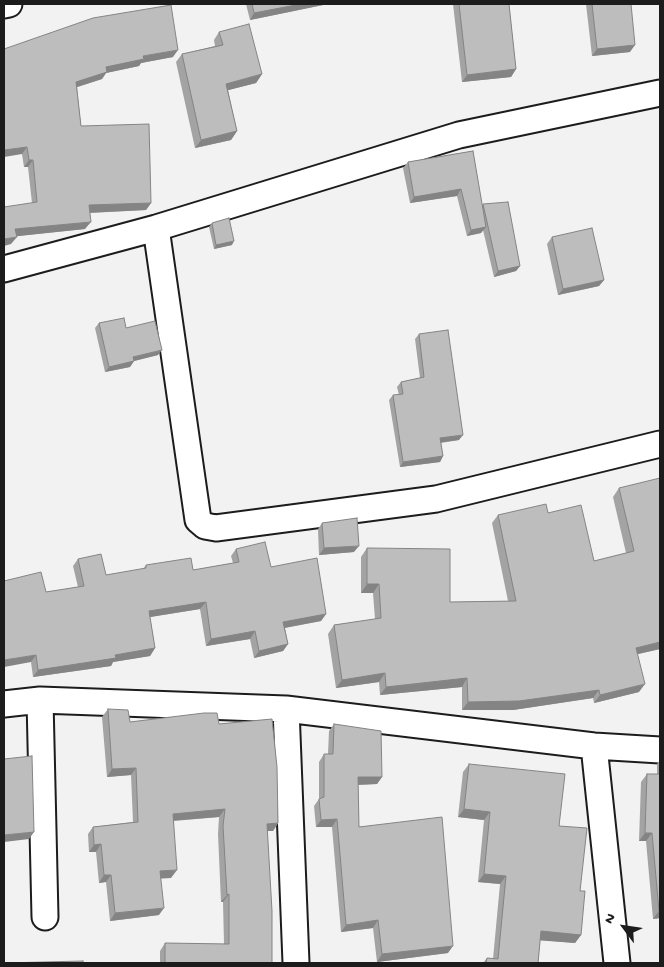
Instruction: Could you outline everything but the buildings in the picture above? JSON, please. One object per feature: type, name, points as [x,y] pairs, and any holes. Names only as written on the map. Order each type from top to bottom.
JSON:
[{"type":"street","points":[[4,5],[8,4]]},
{"type":"street","points":[[4,269],[156,228],[459,135],[660,93]]},
{"type":"street","points":[[156,228],[198,520],[205,526],[216,528],[436,499],[660,444]]},
{"type":"street","points":[[40,700],[45,917]]},
{"type":"street","points":[[4,704],[40,700],[286,709],[594,746],[660,750]]},
{"type":"street","points":[[286,709],[296,963]]},
{"type":"street","points":[[594,746],[617,963]]}]
